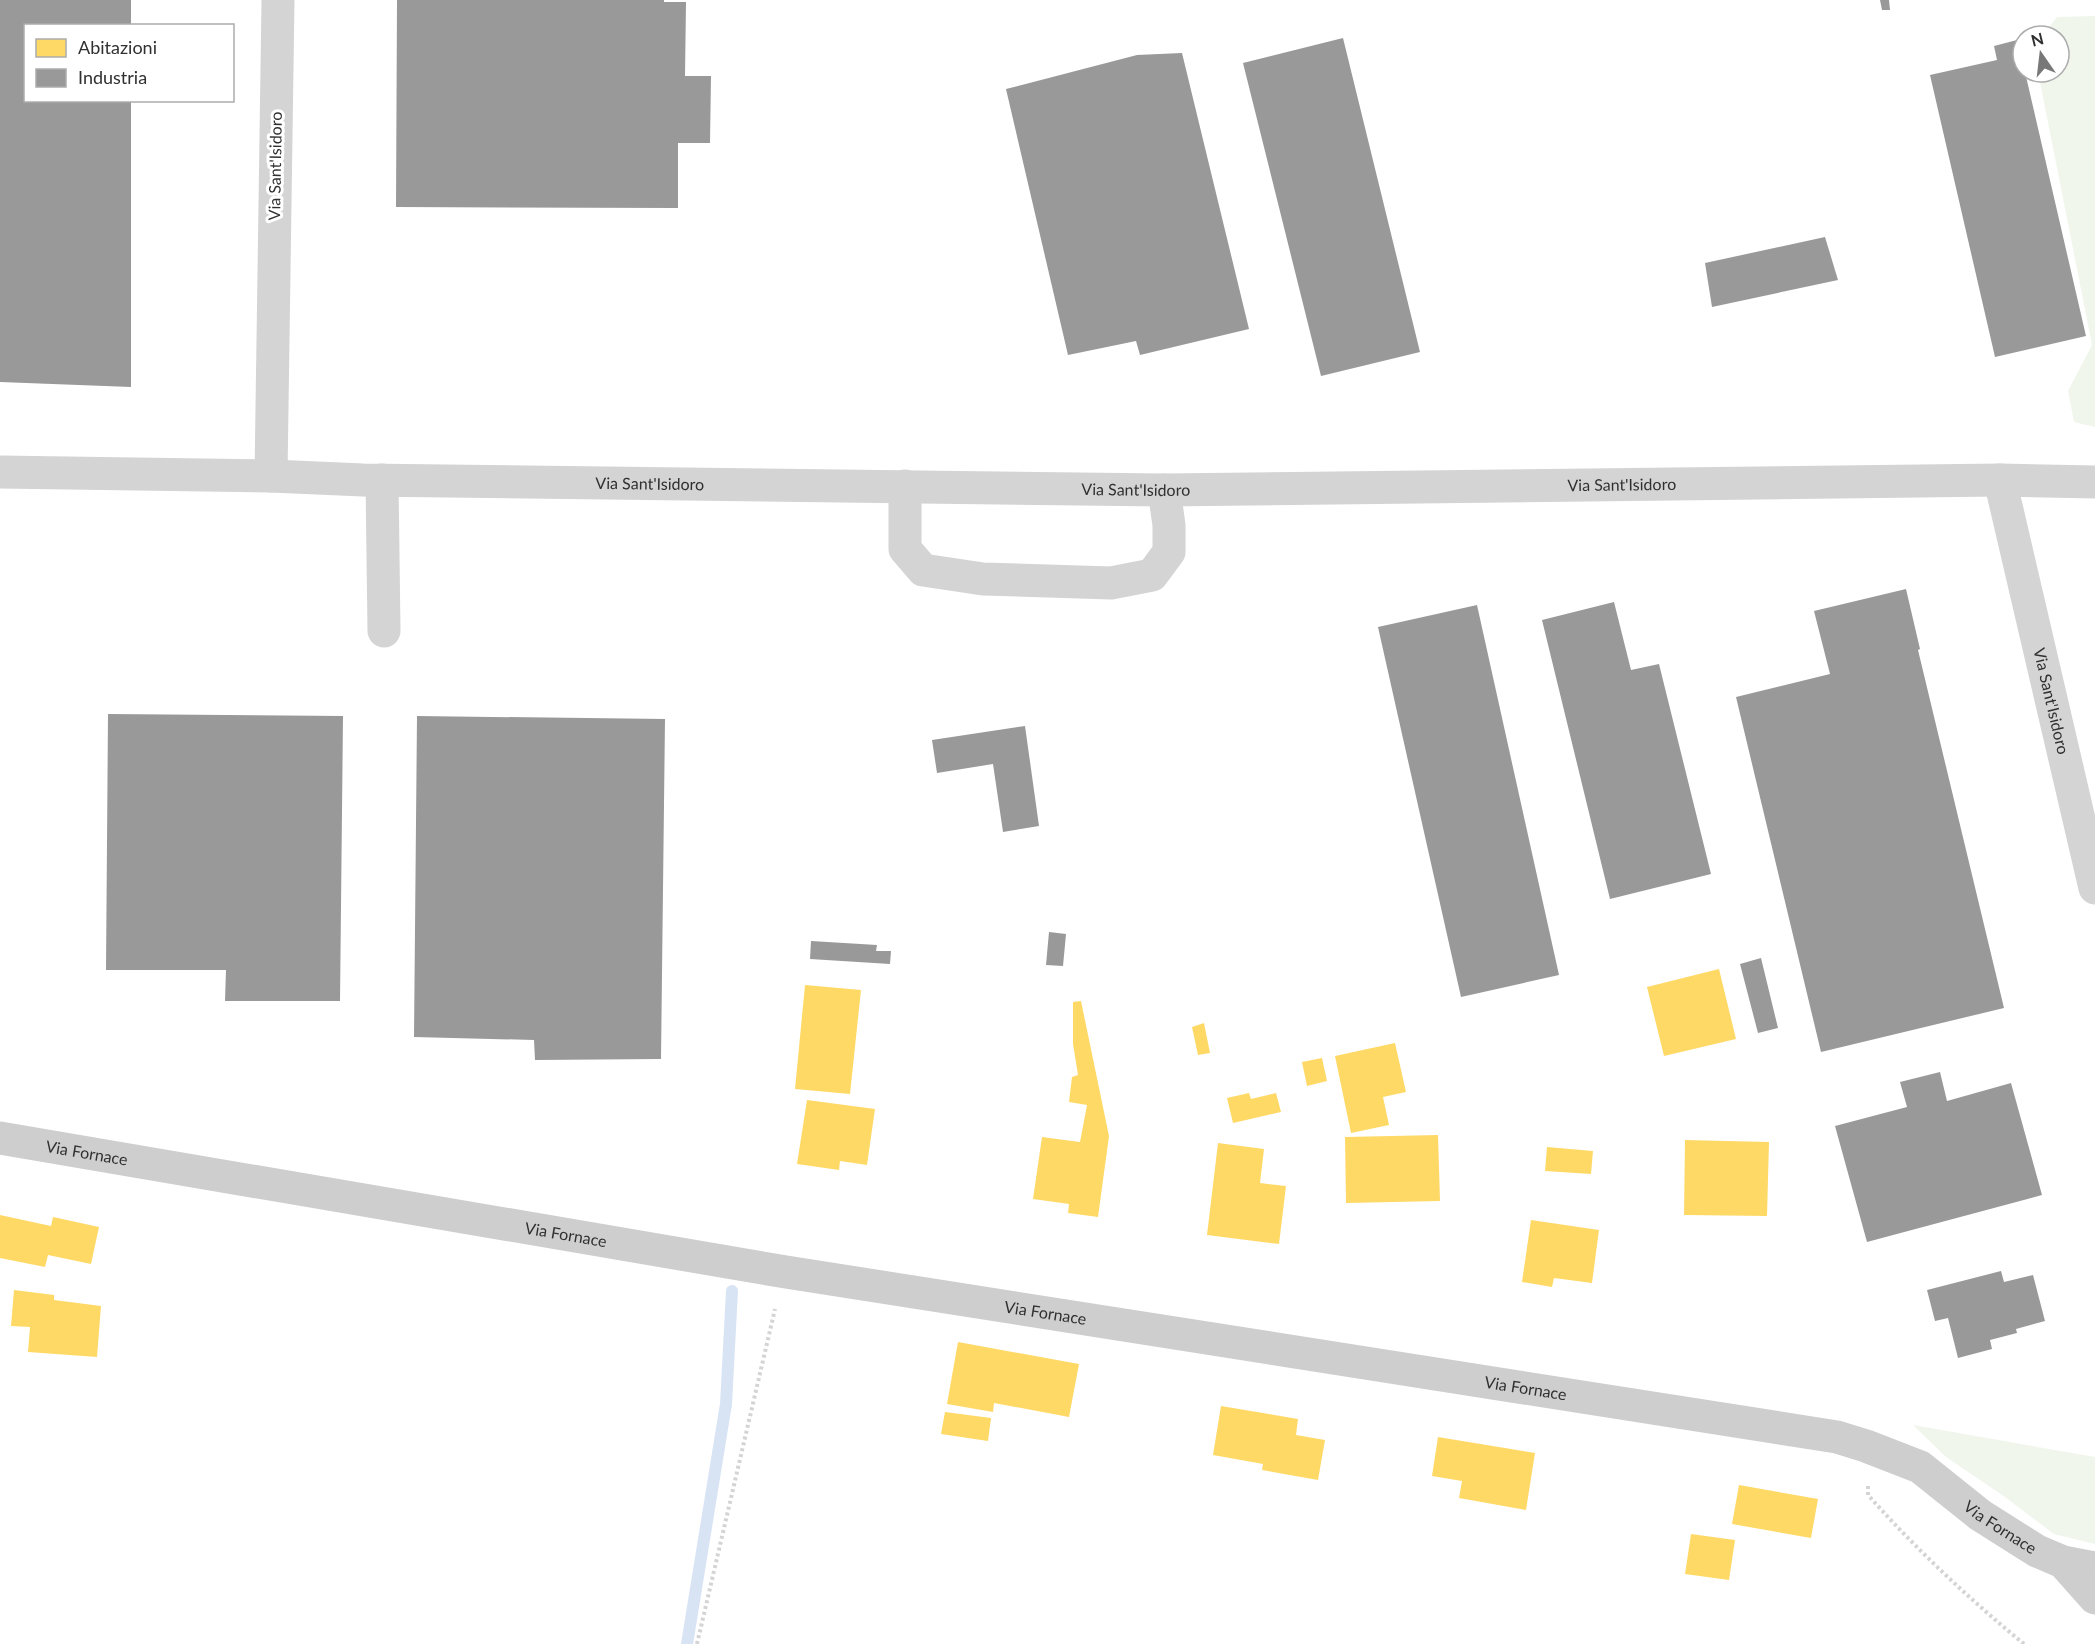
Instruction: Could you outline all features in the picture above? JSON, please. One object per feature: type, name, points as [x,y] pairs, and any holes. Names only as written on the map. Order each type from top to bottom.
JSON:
[{"type":"street","name":"Via Sant'Isidoro","points":[[271,476],[278,0]]},
{"type":"street","name":"Via Sant'Isidoro","points":[[0,472],[382,480],[1164,490],[2000,480],[2095,482]]},
{"type":"street","points":[[382,480],[384,631]]},
{"type":"street","name":"Via Sant'Isidoro","points":[[2000,480],[2095,888]]},
{"type":"street","points":[[905,486],[905,549],[923,570],[983,579],[1112,583],[1152,575],[1169,552],[1169,525],[1164,490]]},
{"type":"street","name":"Via Fornace","points":[[0,1138],[786,1272],[1837,1437],[1920,1467],[1980,1515],[2037,1551],[2063,1562],[2095,1568]]},
{"type":"street","name":"Via Fornace","points":[[2063,1562],[2095,1598]]},
{"type":"path","points":[[697,1644],[772,1319],[786,1272]]},
{"type":"path","points":[[1866,1446],[1868,1495],[1900,1531],[1970,1599],[2024,1644]]},
{"type":"shaded area","points":[[2095,16],[2095,427],[2074,422],[2068,391],[2092,345],[2040,84],[2071,84],[2071,24],[2051,24],[2057,17]]},
{"type":"shaded area","points":[[1913,1425],[2095,1457],[2095,1544],[2054,1534],[1946,1457]]},
{"type":"building: Abitazioni","points":[[1719,969],[1736,1039],[1664,1056],[1647,987]]},
{"type":"building: Abitazioni","points":[[805,985],[861,990],[850,1094],[795,1089]]},
{"type":"building: Abitazioni","points":[[1081,1001],[1109,1136],[1098,1217],[1068,1213],[1069,1204],[1033,1199],[1042,1137],[1080,1142],[1087,1105],[1069,1102],[1072,1077],[1078,1075],[1073,1044],[1073,1002]]},
{"type":"building: Abitazioni","points":[[1204,1023],[1210,1053],[1198,1055],[1192,1027]]},
{"type":"building: Abitazioni","points":[[1395,1043],[1406,1092],[1383,1097],[1389,1125],[1351,1133],[1335,1056]]},
{"type":"building: Abitazioni","points":[[1322,1058],[1327,1081],[1307,1086],[1302,1062]]},
{"type":"building: Abitazioni","points":[[1249,1093],[1251,1099],[1276,1093],[1281,1112],[1233,1123],[1227,1098]]},
{"type":"building: Abitazioni","points":[[807,1100],[875,1109],[867,1165],[840,1161],[839,1170],[797,1164]]},
{"type":"building: Abitazioni","points":[[1438,1135],[1440,1201],[1346,1203],[1345,1137]]},
{"type":"building: Abitazioni","points":[[1685,1140],[1769,1142],[1767,1216],[1684,1215]]},
{"type":"building: Abitazioni","points":[[1218,1143],[1264,1149],[1260,1183],[1286,1186],[1279,1244],[1207,1235]]},
{"type":"building: Abitazioni","points":[[1547,1147],[1593,1151],[1591,1174],[1545,1171]]},
{"type":"building: Abitazioni","points":[[0,1215],[51,1226],[53,1217],[99,1227],[91,1264],[48,1255],[45,1267],[0,1258]]},
{"type":"building: Abitazioni","points":[[1531,1220],[1599,1230],[1592,1283],[1554,1278],[1552,1287],[1522,1282]]},
{"type":"building: Abitazioni","points":[[14,1290],[54,1295],[54,1300],[101,1306],[97,1357],[28,1352],[30,1327],[11,1326]]},
{"type":"building: Abitazioni","points":[[958,1342],[1079,1364],[1069,1417],[994,1403],[993,1412],[947,1404]]},
{"type":"building: Abitazioni","points":[[1221,1406],[1298,1419],[1296,1435],[1325,1440],[1318,1480],[1262,1470],[1263,1464],[1213,1455]]},
{"type":"building: Abitazioni","points":[[945,1412],[991,1418],[988,1441],[941,1434]]},
{"type":"building: Abitazioni","points":[[1438,1437],[1535,1453],[1526,1510],[1459,1498],[1462,1481],[1432,1476]]},
{"type":"building: Abitazioni","points":[[1739,1485],[1818,1499],[1811,1538],[1732,1524]]},
{"type":"building: Abitazioni","points":[[1691,1534],[1735,1540],[1729,1580],[1685,1574]]},
{"type":"building: Industria","points":[[0,0],[131,0],[131,24],[24,24],[24,102],[131,102],[131,387],[0,382]]},
{"type":"building: Industria","points":[[397,0],[664,0],[664,2],[686,2],[685,76],[711,76],[710,143],[678,143],[678,208],[396,207]]},
{"type":"building: Industria","points":[[1880,0],[1889,0],[1890,10],[1882,10]]},
{"type":"building: Industria","points":[[1343,38],[1420,352],[1321,376],[1243,63]]},
{"type":"building: Industria","points":[[2011,42],[2011,84],[2028,84],[2086,336],[1995,357],[1930,75],[1997,60],[1994,46]]},
{"type":"building: Industria","points":[[1182,53],[1249,329],[1140,355],[1136,341],[1068,355],[1006,89],[1137,55]]},
{"type":"building: Industria","points":[[1825,237],[1838,280],[1712,307],[1705,263]]},
{"type":"building: Industria","points":[[1906,589],[1920,649],[1918,650],[2004,1008],[1821,1052],[1736,697],[1830,674],[1814,611]]},
{"type":"building: Industria","points":[[1614,602],[1631,670],[1659,664],[1711,874],[1610,899],[1542,620]]},
{"type":"building: Industria","points":[[1477,605],[1559,975],[1461,997],[1378,627]]},
{"type":"building: Industria","points":[[108,714],[343,716],[340,1001],[225,1001],[226,970],[106,970]]},
{"type":"building: Industria","points":[[417,716],[665,719],[661,1059],[535,1060],[534,1040],[414,1037]]},
{"type":"building: Industria","points":[[1025,726],[1039,826],[1003,832],[993,764],[937,773],[932,740]]},
{"type":"building: Industria","points":[[1049,932],[1066,934],[1063,966],[1046,965]]},
{"type":"building: Industria","points":[[811,941],[877,945],[876,951],[891,951],[890,964],[810,959]]},
{"type":"building: Industria","points":[[1761,958],[1778,1028],[1758,1033],[1740,964]]},
{"type":"building: Industria","points":[[1940,1072],[1947,1101],[2011,1083],[2042,1195],[1867,1242],[1835,1126],[1907,1107],[1900,1082]]},
{"type":"building: Industria","points":[[2001,1271],[2004,1282],[2033,1275],[2045,1321],[2016,1329],[2017,1333],[1990,1340],[1992,1349],[1958,1358],[1948,1318],[1935,1321],[1927,1290]]},
{"type":"waterway","points":[[687,1644],[726,1404],[732,1291]]}]
